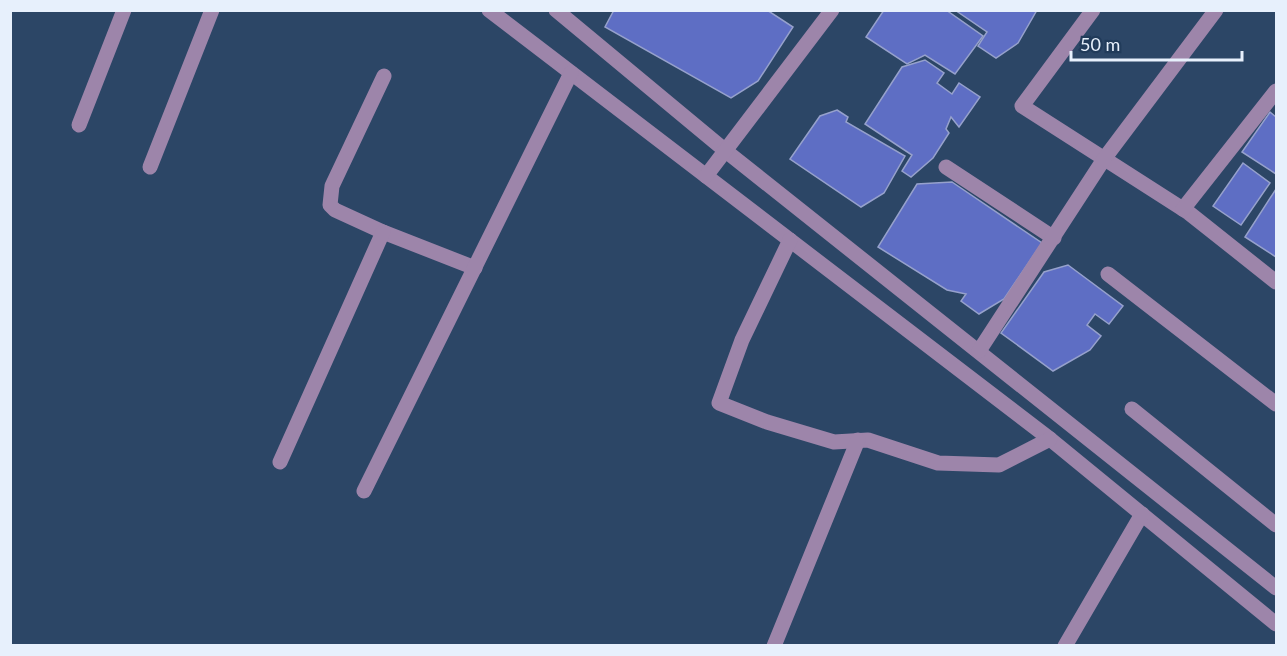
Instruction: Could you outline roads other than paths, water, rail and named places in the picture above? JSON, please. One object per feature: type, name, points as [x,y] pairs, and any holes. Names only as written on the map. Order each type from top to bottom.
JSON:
[{"type":"street","points":[[79,125],[124,10]]},
{"type":"street","points":[[150,167],[212,10]]},
{"type":"street","points":[[489,10],[1050,439],[1276,624]]},
{"type":"street","points":[[556,10],[727,152],[1276,585],[1259,610]]},
{"type":"street","points":[[706,176],[727,152],[832,10]]},
{"type":"street","points":[[1093,10],[1022,106],[1184,209],[1276,280]]},
{"type":"street","points":[[979,351],[1104,159],[1216,10]]},
{"type":"street","points":[[364,491],[571,73]]},
{"type":"street","points":[[384,76],[329,197],[330,205],[335,210],[383,232],[475,268]]},
{"type":"street","points":[[1184,209],[1276,91]]},
{"type":"street","points":[[946,167],[1054,238]]},
{"type":"street","points":[[280,462],[383,232]]},
{"type":"street","points":[[790,240],[742,339],[719,403],[767,422],[834,442],[868,440],[938,463],[999,465],[1050,439]]},
{"type":"street","points":[[1108,274],[1276,404]]},
{"type":"street","points":[[1132,409],[1276,525]]},
{"type":"street","points":[[774,645],[858,440]]},
{"type":"street","points":[[1065,645],[1142,514]]}]
